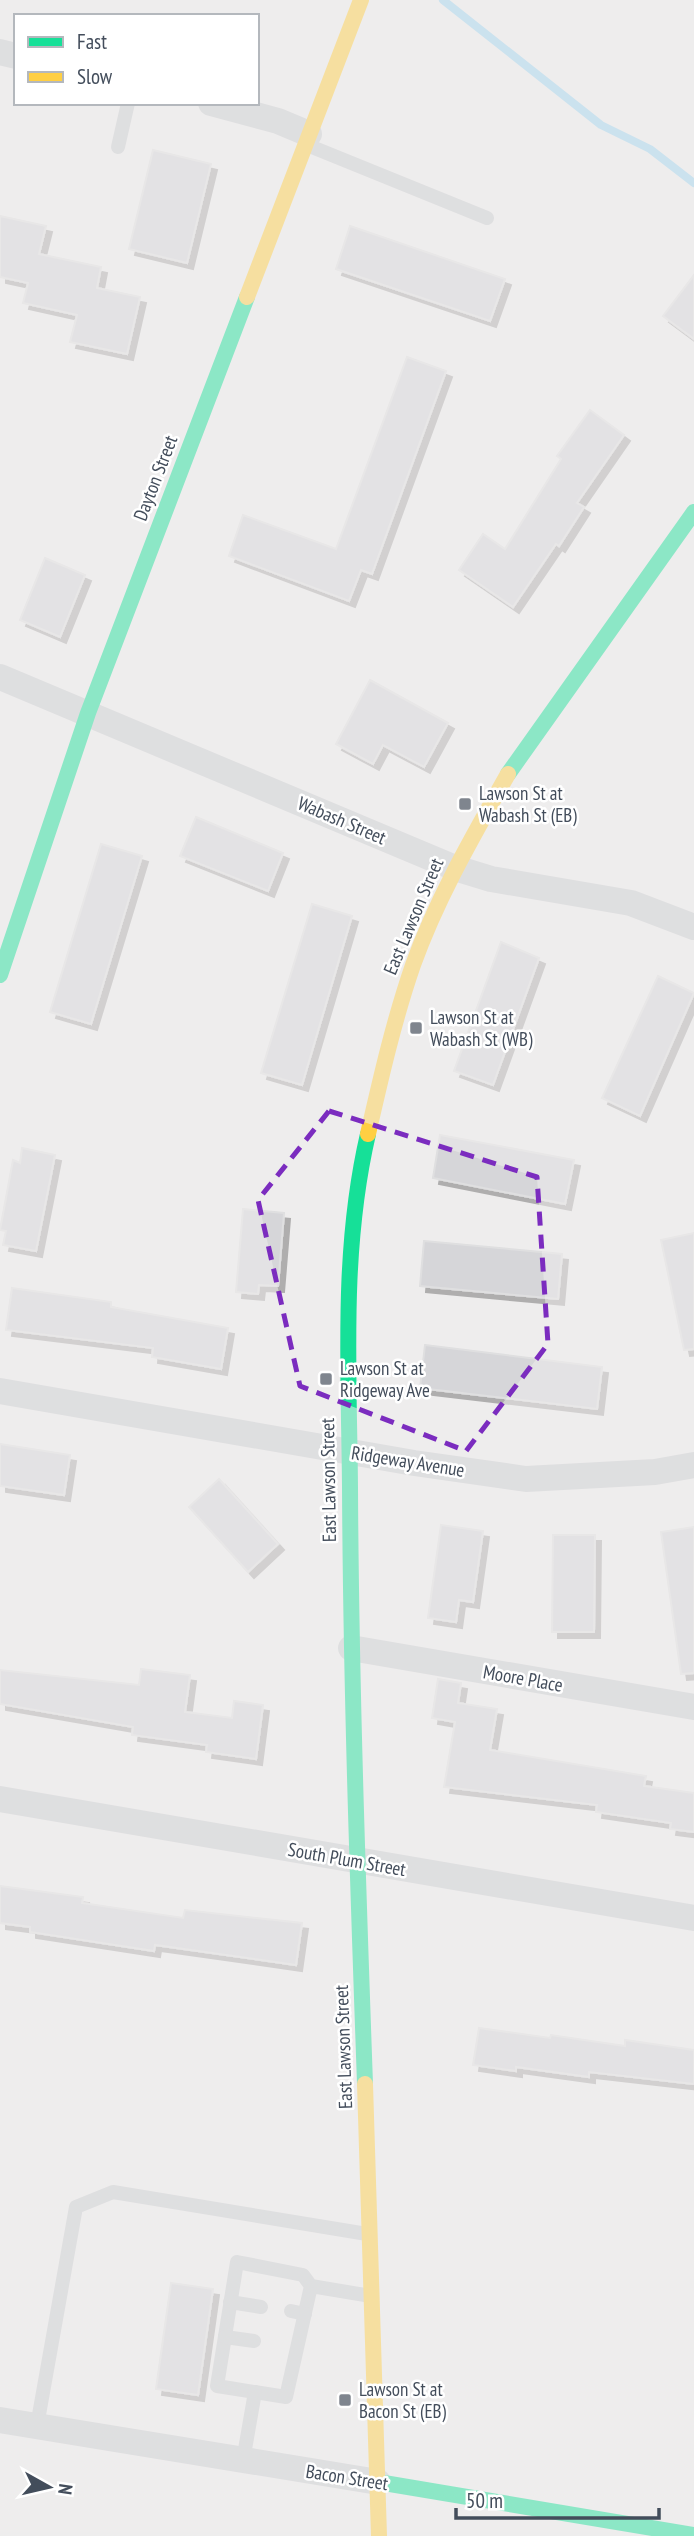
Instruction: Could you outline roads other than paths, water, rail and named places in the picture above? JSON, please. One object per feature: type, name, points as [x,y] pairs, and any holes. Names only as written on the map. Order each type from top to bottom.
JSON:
[{"type":"street","name":"Dayton Street","points":[[0,975],[88,713],[361,0]]},
{"type":"street","points":[[218,105],[278,121],[307,139]]},
{"type":"street","name":"East Lawson Street","points":[[379,2536],[351,1648],[348,1276],[356,1185],[390,1036],[414,962],[455,868],[516,761],[694,512]]},
{"type":"street","name":"Wabash Street","points":[[0,677],[455,868],[491,879],[631,903],[694,928]]},
{"type":"street","name":"Ridgeway Avenue","points":[[0,1391],[348,1452],[526,1479],[655,1472],[694,1465]]},
{"type":"street","name":"Moore Place","points":[[351,1648],[694,1707]]},
{"type":"street","name":"South Plum Street","points":[[0,1799],[694,1918]]},
{"type":"street","name":"Bacon Street","points":[[0,2420],[694,2535]]},
{"type":"lane","points":[[118,147],[128,105]]},
{"type":"lane","points":[[307,139],[487,218]]},
{"type":"lane","points":[[37,2426],[76,2207],[113,2192],[370,2234]]},
{"type":"lane","points":[[311,2286],[298,2312],[286,2397],[217,2386],[237,2262],[303,2275],[311,2286],[372,2296]]},
{"type":"lane","points":[[230,2302],[261,2307]]},
{"type":"lane","points":[[225,2337],[254,2342]]},
{"type":"lane","points":[[243,2461],[255,2392]]},
{"type":"waterway","points":[[443,0],[601,125],[650,149],[694,183]]},
{"type":"place","name":"Lawson St at Wabash St (EB)","points":[[465,804]]},
{"type":"place","name":"Lawson St at Wabash St (WB)","points":[[416,1028]]},
{"type":"place","name":"Lawson St at Ridgeway Ave","points":[[326,1379]]},
{"type":"place","name":"Lawson St at Bacon St (EB)","points":[[345,2400]]}]
